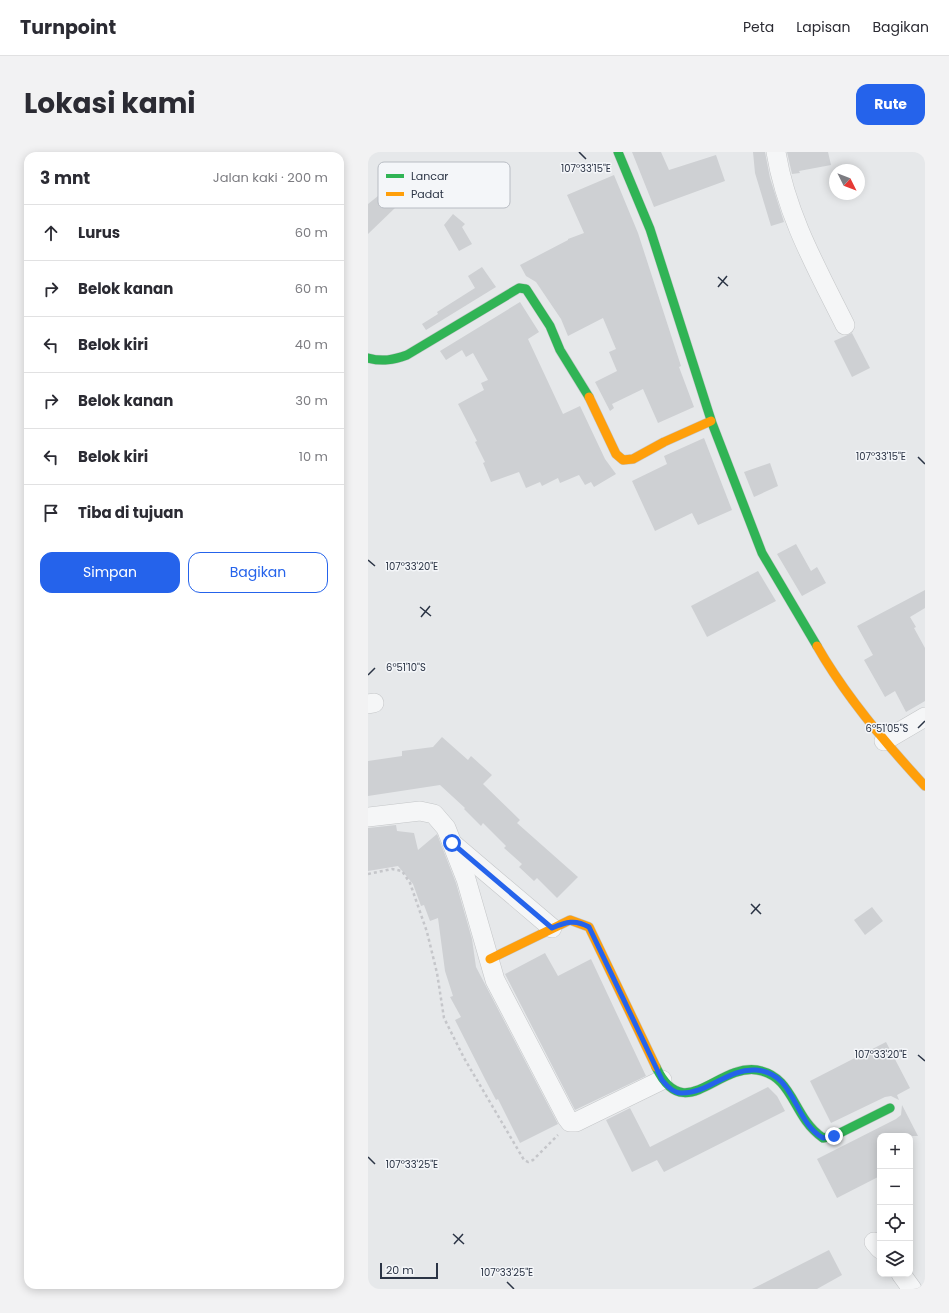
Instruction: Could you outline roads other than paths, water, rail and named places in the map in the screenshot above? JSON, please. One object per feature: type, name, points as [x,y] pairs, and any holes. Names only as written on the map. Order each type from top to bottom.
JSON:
[{"type":"street","points":[[618,152],[650,229],[711,421],[762,553],[828,666],[884,741],[925,786]]},
{"type":"street","points":[[776,152],[784,190],[793,217],[845,325]]},
{"type":"street","points":[[368,358],[375,361],[399,358],[428,344],[519,288],[526,289],[550,326],[560,350],[589,396],[616,454],[623,460],[632,459],[664,442],[711,421]]},
{"type":"street","points":[[884,741],[925,717]]},
{"type":"street","points":[[368,817],[420,811],[434,814],[446,828],[466,879],[495,980],[570,1122],[576,1122],[662,1080]]},
{"type":"street","points":[[452,843],[552,928]]},
{"type":"street","points":[[490,959],[570,920],[582,923],[589,927],[662,1080],[668,1087],[680,1094],[703,1089],[728,1075],[746,1070],[773,1073],[784,1083],[814,1133],[823,1138],[834,1136],[890,1108]]},
{"type":"street","points":[[903,1277],[912,1289]]}]
